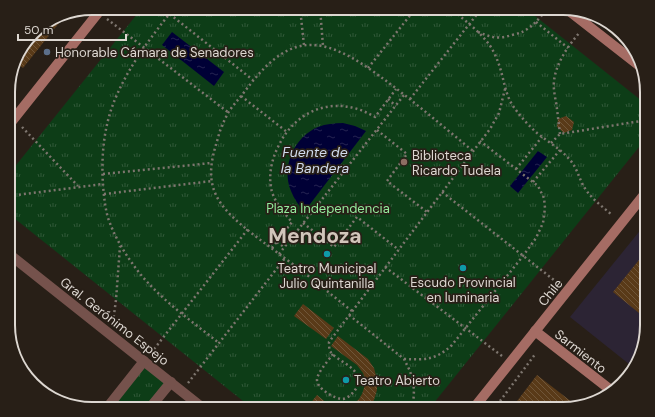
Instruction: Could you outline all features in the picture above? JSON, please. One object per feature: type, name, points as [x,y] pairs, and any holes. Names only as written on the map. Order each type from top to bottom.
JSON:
[{"type":"street","points":[[15,117],[96,15]]},
{"type":"street","points":[[577,17],[633,61]]},
{"type":"street","name":"Chile","points":[[479,402],[640,199]]},
{"type":"street","name":"Gral. Gerónimo Espejo","points":[[15,259],[195,402]]},
{"type":"street","name":"Sarmiento","points":[[535,331],[608,388]]},
{"type":"street","points":[[112,402],[144,361]]},
{"type":"street","points":[[155,402],[171,382]]},
{"type":"path","points":[[106,15],[144,48],[229,113]]},
{"type":"path","points":[[168,15],[130,69],[112,106],[104,146],[104,202],[108,217],[120,245],[144,278],[182,313],[219,343]]},
{"type":"path","points":[[170,15],[253,80]]},
{"type":"path","points":[[301,15],[304,46]]},
{"type":"path","points":[[321,15],[323,46]]},
{"type":"path","points":[[368,68],[410,15]]},
{"type":"path","points":[[458,15],[489,44],[498,63],[505,89],[512,104],[524,120],[542,137],[572,161],[586,189],[596,201],[621,223]]},
{"type":"path","points":[[410,99],[476,15]]},
{"type":"path","points":[[478,32],[493,37],[505,37],[518,34],[528,30],[542,15]]},
{"type":"path","points":[[536,22],[568,48]]},
{"type":"path","points":[[560,134],[554,82],[560,62],[570,44]]},
{"type":"path","points":[[352,311],[248,229],[220,202],[215,192],[212,182],[212,154],[220,131],[229,113],[253,80],[279,55],[293,48],[313,45],[323,46],[347,55],[368,68],[410,99],[473,151]]},
{"type":"path","points":[[272,248],[292,222],[276,201],[270,184],[270,176],[275,152],[287,132],[300,118],[306,114],[326,107],[347,106],[367,112],[375,117],[396,89]]},
{"type":"path","points":[[333,354],[317,379],[318,385],[336,398],[347,398],[353,394],[357,387],[358,376],[351,368],[333,354],[329,347],[329,342],[490,129],[499,113],[505,89]]},
{"type":"path","points":[[279,254],[404,95]]},
{"type":"path","points":[[241,96],[287,132]]},
{"type":"path","points":[[388,99],[396,106]]},
{"type":"path","points":[[551,144],[560,134],[640,121]]},
{"type":"path","points":[[15,126],[78,187]]},
{"type":"path","points":[[377,130],[407,154],[387,180],[427,212]]},
{"type":"path","points":[[516,169],[542,137]]},
{"type":"path","points":[[404,359],[426,359],[439,356],[452,345],[523,256],[536,238],[543,223],[545,208],[544,198],[538,186],[480,141]]},
{"type":"path","points":[[533,182],[560,150]]},
{"type":"path","points":[[103,174],[211,163]]},
{"type":"path","points":[[104,194],[212,182]]},
{"type":"path","points":[[15,195],[103,184]]},
{"type":"path","points":[[442,192],[567,291]]},
{"type":"path","points":[[303,223],[334,247],[357,218],[399,250]]},
{"type":"path","points":[[144,361],[248,229]]},
{"type":"path","points":[[277,242],[284,248]]},
{"type":"path","points":[[111,335],[116,300],[120,245]]},
{"type":"path","points":[[182,391],[286,258]]},
{"type":"path","points":[[385,267],[510,362]]},
{"type":"path","points":[[349,315],[404,359],[410,371],[413,382],[413,402]]},
{"type":"path","points":[[499,402],[536,353]]},
{"type":"shaded area","points":[[640,231],[640,330],[639,340],[629,364],[570,317]]},
{"type":"green space","name":"Plaza Independencia","points":[[136,15],[534,15],[640,99],[640,146],[435,402],[244,402],[15,219],[15,167]]},
{"type":"green space","points":[[144,361],[171,382],[155,402],[112,402]]},
{"type":"water","points":[[172,32],[224,72],[214,86],[162,45]]},
{"type":"water","name":"Fuente de la Bandera","points":[[333,123],[343,123],[366,131],[304,212],[294,197],[288,182],[289,163],[292,154],[296,145],[302,138],[318,127]]},
{"type":"water","points":[[538,151],[547,157],[518,193],[510,186]]},
{"type":"building","points":[[59,23],[23,68],[20,66],[21,63],[34,41],[45,31]]},
{"type":"building","points":[[566,116],[574,122],[572,130],[564,133],[557,127],[558,119]]},
{"type":"building","points":[[640,259],[639,313],[613,292]]},
{"type":"building","points":[[303,304],[334,328],[326,339],[294,316]]},
{"type":"building","points":[[338,336],[368,359],[374,368],[377,379],[377,390],[373,402],[356,402],[362,394],[365,385],[363,373],[357,365],[331,346]]},
{"type":"building","points":[[537,375],[571,401],[568,402],[516,402]]},
{"type":"building","points":[[317,395],[326,402],[312,402]]},
{"type":"place","name":"Honorable Cámara de Senadores","points":[[47,52]]},
{"type":"place","name":"Biblioteca Ricardo Tudela","points":[[404,162]]},
{"type":"place","name":"Teatro Municipal Julio Quintanilla","points":[[327,254]]},
{"type":"place","name":"Escudo Provincial en luminaria","points":[[463,268]]},
{"type":"place","name":"Teatro Abierto","points":[[346,380]]},
{"type":"district","name":"Mendoza","points":[[315,236]]}]
